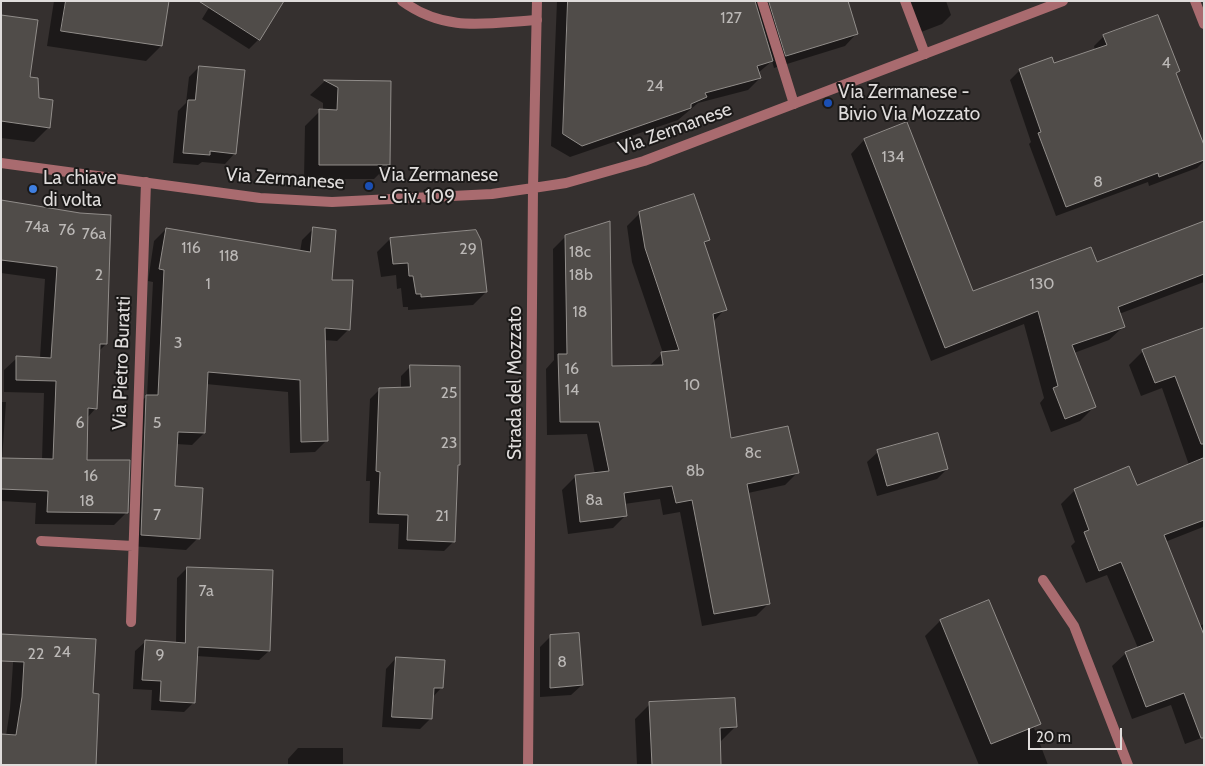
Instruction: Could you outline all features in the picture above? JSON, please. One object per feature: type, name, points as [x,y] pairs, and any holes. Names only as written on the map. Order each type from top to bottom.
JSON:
[{"type":"street","points":[[402,1],[430,18],[448,23],[537,20]]},
{"type":"street","name":"Strada del Mozzato","points":[[528,765],[533,188],[537,1]]},
{"type":"street","points":[[762,1],[794,104]]},
{"type":"street","points":[[905,1],[925,54]]},
{"type":"street","name":"Via Zermanese","points":[[1,163],[260,198],[332,202],[492,194],[566,183],[644,161],[1063,1]]},
{"type":"street","points":[[1195,1],[1204,24]]},
{"type":"street","name":"Via Pietro Buratti","points":[[131,622],[146,182]]},
{"type":"street","points":[[40,541],[133,546]]},
{"type":"street","points":[[1043,580],[1074,626],[1128,765]]},
{"type":"building","points":[[66,1],[169,1],[162,46],[61,31]]},
{"type":"building","points":[[199,1],[284,1],[260,40]]},
{"type":"building","points":[[568,1],[755,1],[773,61],[757,66],[761,78],[705,93],[707,97],[691,104],[691,108],[582,146],[563,134]]},
{"type":"building","points":[[769,1],[848,1],[858,34],[786,56]]},
{"type":"building","points":[[1,15],[38,20],[30,77],[38,78],[39,98],[53,100],[50,128],[1,121]]},
{"type":"building","points":[[1158,15],[1180,71],[1176,73],[1204,145],[1204,160],[1159,177],[1158,173],[1066,207],[1038,133],[1041,132],[1019,69],[1052,57],[1054,63],[1107,45],[1103,35]]},
{"type":"building","points":[[199,66],[245,70],[236,154],[210,151],[210,155],[183,153],[188,100],[195,100]]},
{"type":"building","points":[[324,80],[391,81],[390,165],[319,165],[319,109],[337,110],[338,88]]},
{"type":"building","points":[[907,122],[973,291],[1091,247],[1097,262],[1204,221],[1204,274],[1118,307],[1125,327],[1072,345],[1096,407],[1065,419],[1053,388],[1058,386],[1038,311],[945,348],[864,139]]},
{"type":"building","points":[[694,194],[710,240],[704,242],[727,310],[713,314],[731,438],[788,426],[799,473],[747,484],[770,604],[714,614],[692,500],[676,503],[672,486],[624,493],[627,516],[580,522],[575,475],[609,471],[599,422],[560,422],[558,354],[567,354],[565,235],[610,221],[612,366],[663,365],[661,352],[679,350],[645,248],[639,212]]},
{"type":"building","points":[[1,200],[80,213],[111,215],[107,344],[100,344],[97,409],[88,408],[87,460],[130,460],[128,513],[47,512],[48,491],[1,489],[1,458],[53,459],[56,381],[16,380],[16,356],[51,358],[57,267],[1,260]]},
{"type":"building","points":[[313,227],[336,230],[332,280],[353,280],[350,330],[325,328],[328,441],[301,442],[300,380],[208,372],[205,433],[178,432],[175,486],[203,488],[200,539],[141,535],[146,395],[158,395],[164,270],[159,269],[166,228],[310,252]]},
{"type":"building","points":[[476,230],[481,240],[487,292],[421,297],[421,294],[416,294],[413,276],[409,276],[408,263],[393,264],[390,238]]},
{"type":"building","points":[[1204,328],[1204,444],[1201,444],[1175,376],[1155,383],[1142,350]]},
{"type":"building","points":[[410,365],[460,366],[460,465],[458,465],[455,542],[407,540],[408,515],[378,514],[380,472],[376,471],[379,388],[410,387]]},
{"type":"building","points":[[938,433],[948,469],[887,486],[877,450]]},
{"type":"building","points":[[1204,458],[1204,520],[1164,535],[1204,635],[1204,738],[1201,738],[1184,693],[1146,707],[1125,652],[1154,641],[1121,562],[1099,571],[1084,532],[1089,530],[1074,489],[1129,466],[1137,485]]},
{"type":"building","points":[[187,567],[273,570],[270,651],[198,647],[195,703],[160,701],[161,681],[142,680],[145,640],[185,643]]},
{"type":"building","points":[[989,600],[1041,724],[991,744],[940,620]]},
{"type":"building","points":[[579,633],[583,685],[550,688],[550,635]]},
{"type":"building","points":[[1,634],[96,639],[93,693],[99,694],[96,765],[1,765],[1,734],[16,735],[22,697],[24,662],[1,661]]},
{"type":"building","points":[[396,657],[445,660],[443,688],[434,688],[432,719],[392,717]]},
{"type":"building","points":[[735,698],[737,727],[720,728],[721,765],[652,765],[649,702]]},
{"type":"place","name":"Via Zermanese - Bivio Via Mozzato","points":[[828,103]]},
{"type":"place","name":"Via Zermanese - Civ. 109","points":[[369,186]]},
{"type":"place","name":"La chiave di volta","points":[[33,189]]}]
